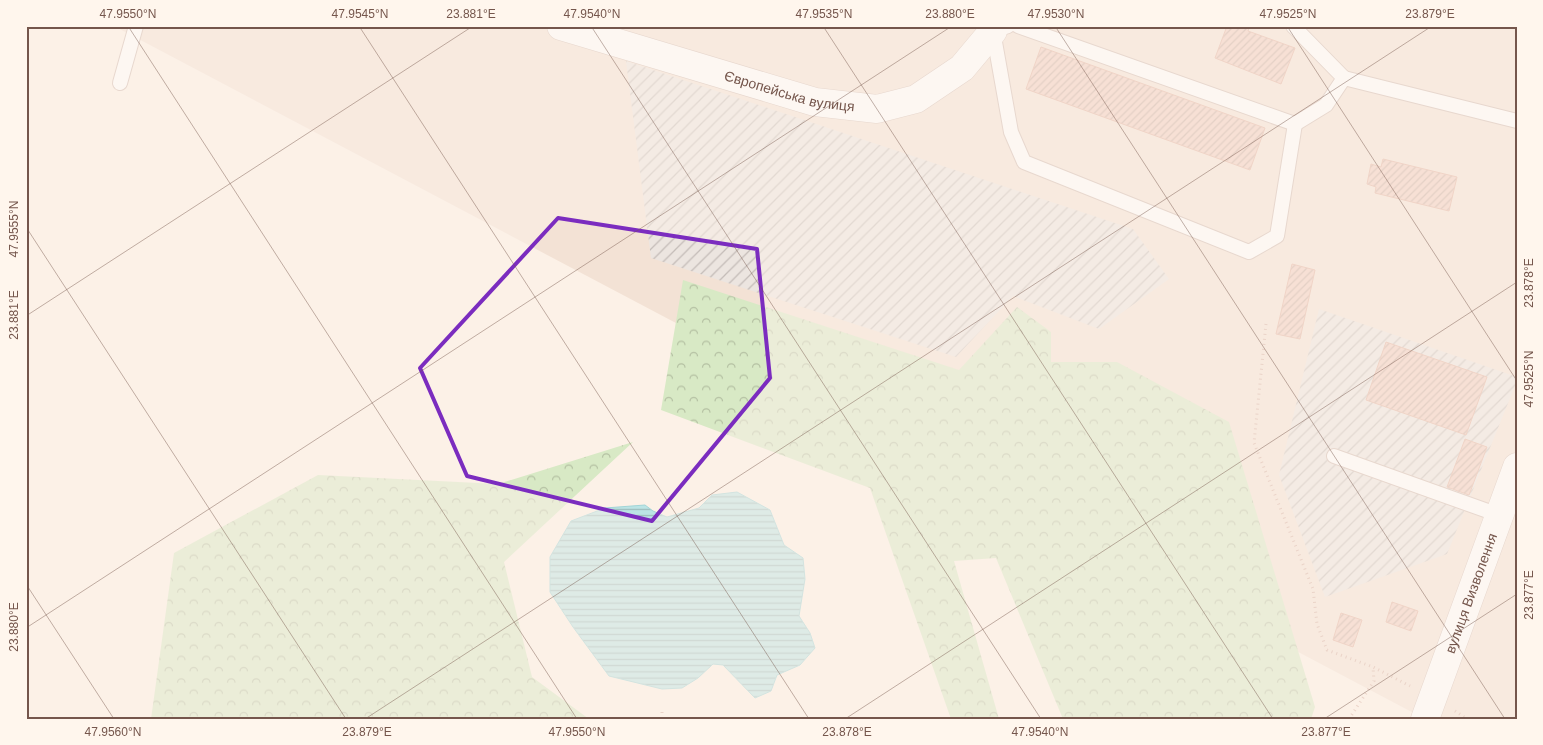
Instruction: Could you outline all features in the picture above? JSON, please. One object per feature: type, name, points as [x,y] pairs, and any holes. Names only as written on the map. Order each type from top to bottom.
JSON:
[{"type":"street","name":"Європейська вулиця","points":[[560,26],[814,102],[877,109],[916,99],[962,68],[1003,28]]},
{"type":"street","name":"вулиця Визволення","points":[[1428,708],[1517,467]]},
{"type":"lane","points":[[120,83],[136,26]]},
{"type":"lane","points":[[1293,26],[1344,78],[1517,121]]},
{"type":"lane","points":[[1295,124],[1003,28],[1010,132],[1024,162],[1250,252],[1277,236],[1295,124],[1326,105],[1344,78]]},
{"type":"lane","points":[[1334,456],[1499,515]]},
{"type":"path","points":[[1266,324],[1254,443],[1313,589],[1317,624],[1327,650],[1373,667],[1428,708]]},
{"type":"path","points":[[1348,719],[1374,681],[1373,667]]},
{"type":"path","points":[[662,712],[662,719]]},
{"type":"highlighted area","points":[[558,218],[757,249],[770,378],[652,521],[467,476],[420,368]]},
{"type":"shaded area","points":[[114,26],[1517,26],[1517,719],[1425,719]]},
{"type":"shaded area","points":[[626,61],[1133,229],[1169,279],[1099,329],[1013,296],[956,357],[651,258]]},
{"type":"shaded area","points":[[1319,309],[1517,377],[1447,554],[1325,597],[1279,475]]},
{"type":"green space","points":[[683,280],[959,370],[1017,307],[1051,332],[1051,362],[1117,362],[1229,422],[1315,707],[1311,719],[1063,719],[996,558],[954,561],[999,719],[951,719],[870,488],[661,410]]},
{"type":"green space","points":[[633,442],[504,562],[532,677],[589,719],[151,719],[174,553],[318,475],[498,484]]},
{"type":"water","points":[[737,492],[770,510],[784,545],[803,558],[805,579],[799,616],[810,633],[815,648],[800,665],[777,675],[771,691],[755,698],[723,665],[713,664],[698,678],[682,688],[662,689],[609,676],[550,592],[550,557],[571,521],[605,508],[645,505],[667,517],[699,508],[712,495]]},
{"type":"building","points":[[1227,26],[1250,26],[1248,31],[1295,48],[1281,84],[1215,58]]},
{"type":"building","points":[[1041,47],[1265,128],[1250,170],[1026,89]]},
{"type":"building","points":[[1383,159],[1457,177],[1449,211],[1375,193],[1376,187],[1367,184],[1371,164],[1381,167]]},
{"type":"building","points":[[1292,264],[1315,270],[1300,339],[1276,334]]},
{"type":"building","points":[[1386,342],[1487,377],[1466,435],[1366,400]]},
{"type":"building","points":[[1465,439],[1487,447],[1469,495],[1447,487]]},
{"type":"building","points":[[1392,602],[1418,611],[1411,631],[1386,622]]},
{"type":"building","points":[[1341,613],[1362,620],[1353,647],[1333,640]]}]
